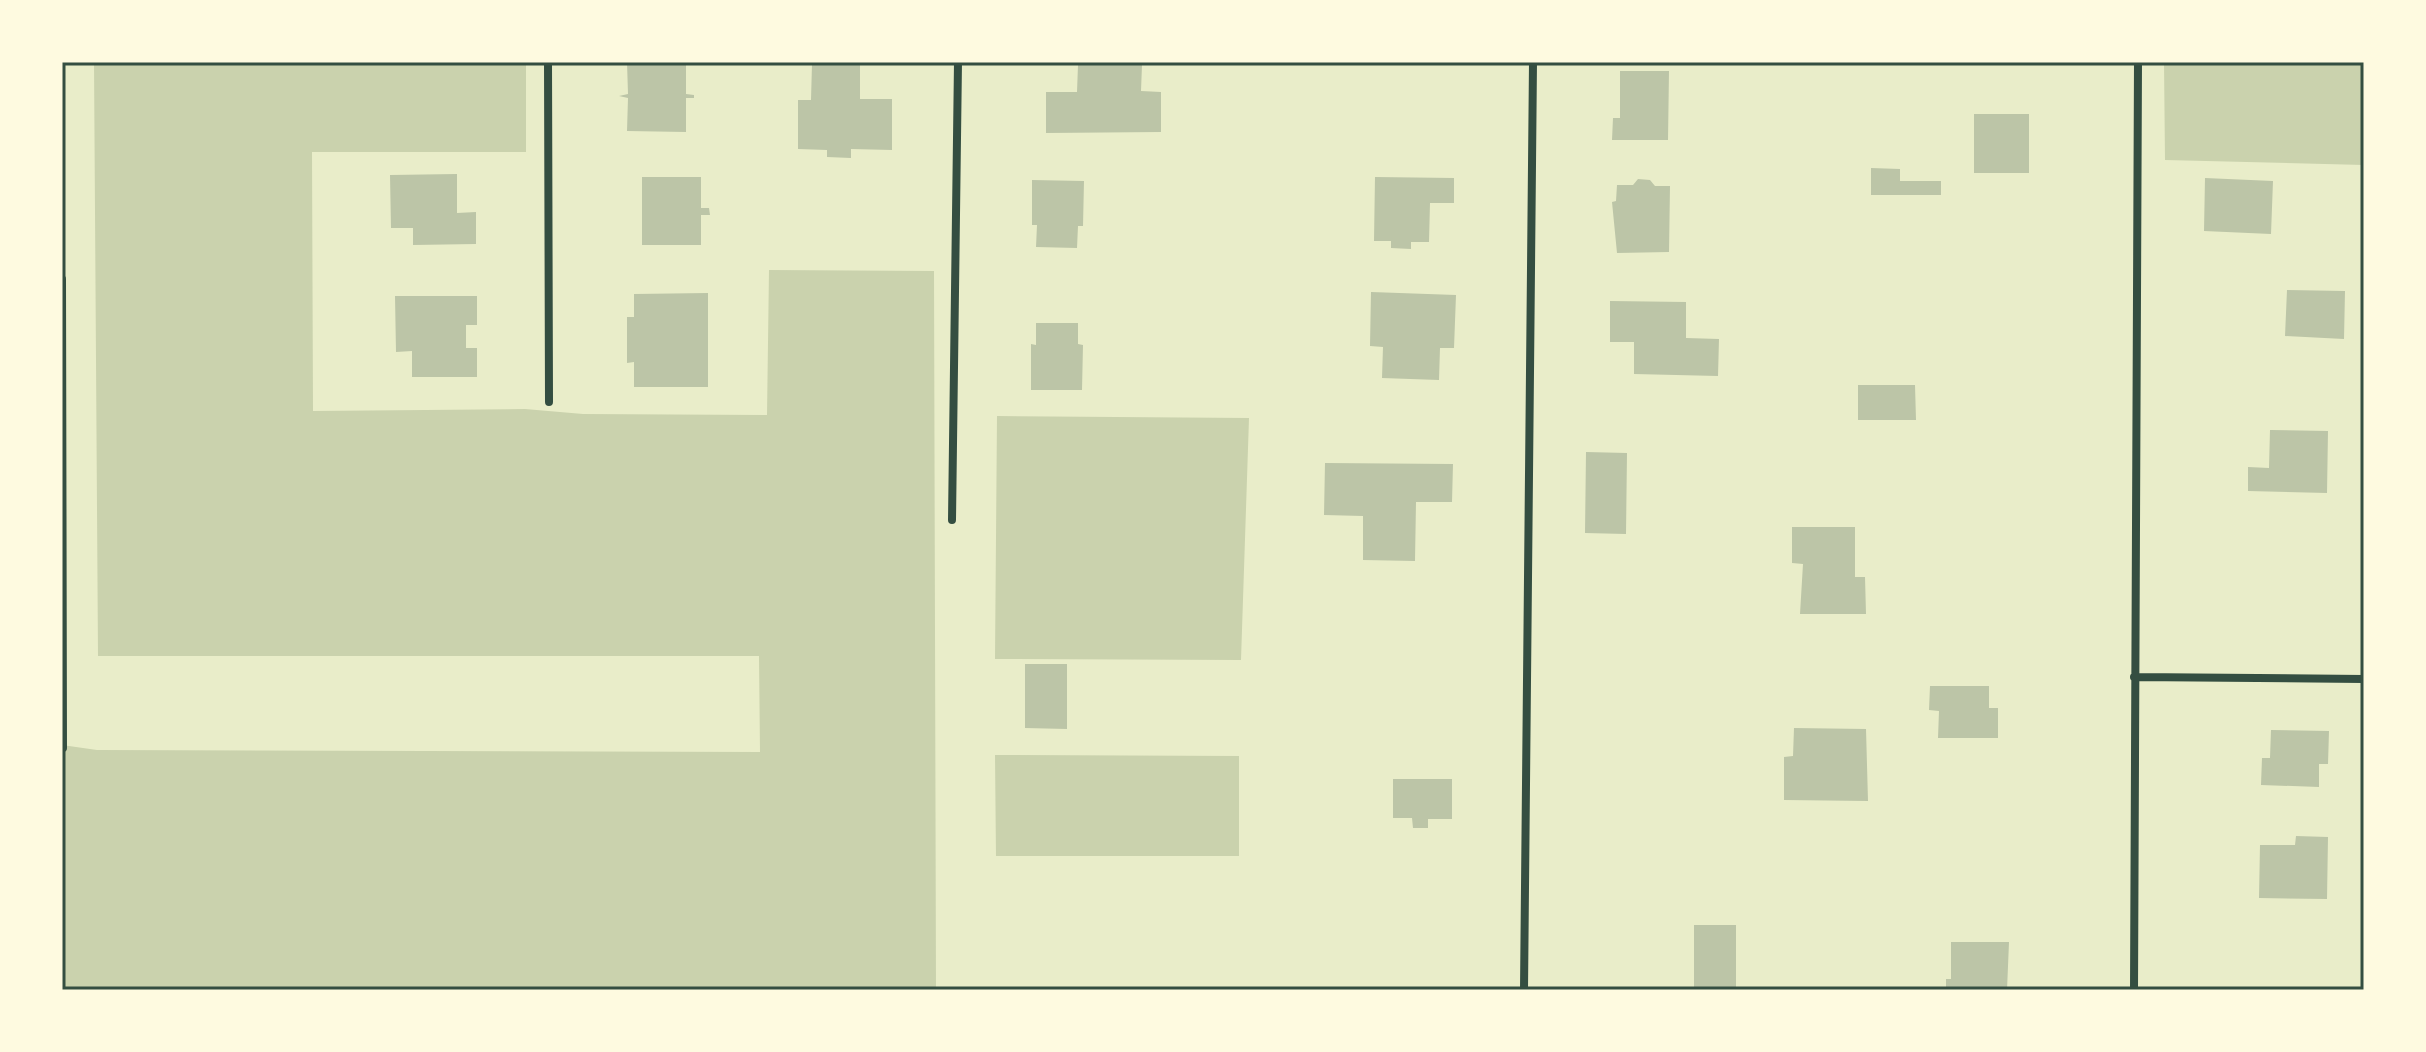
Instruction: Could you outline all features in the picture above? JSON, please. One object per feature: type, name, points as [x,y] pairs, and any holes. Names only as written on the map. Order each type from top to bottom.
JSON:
[{"type":"street","points":[[548,62],[549,402]]},
{"type":"street","points":[[952,520],[958,62]]},
{"type":"street","points":[[1524,990],[1533,62]]},
{"type":"street","points":[[2134,990],[2138,62]]},
{"type":"street","points":[[62,279],[63,748]]},
{"type":"street","points":[[2134,677],[2364,679]]},
{"type":"green space","points":[[94,62],[526,62],[526,152],[312,152],[313,411],[525,409],[583,414],[767,415],[769,270],[934,271],[936,990],[62,990],[62,745],[97,750],[760,752],[759,656],[98,656]]},
{"type":"green space","points":[[2164,62],[2364,62],[2364,165],[2165,160]]},
{"type":"green space","points":[[997,416],[1249,418],[1241,660],[995,659]]},
{"type":"green space","points":[[995,755],[1239,756],[1239,856],[996,856]]},
{"type":"building","points":[[627,62],[686,62],[686,94],[694,95],[694,98],[686,98],[686,132],[627,131],[628,98],[619,96],[628,94]]},
{"type":"building","points":[[812,64],[860,65],[860,99],[892,99],[892,150],[851,149],[851,158],[827,157],[827,150],[798,149],[798,100],[811,100]]},
{"type":"building","points":[[1078,65],[1142,65],[1141,91],[1161,92],[1161,132],[1046,133],[1046,92],[1077,92]]},
{"type":"building","points":[[1620,71],[1669,71],[1668,140],[1612,140],[1613,118],[1620,118]]},
{"type":"building","points":[[1974,114],[2029,114],[2029,173],[1974,173]]},
{"type":"building","points":[[1871,168],[1900,169],[1900,181],[1941,181],[1941,195],[1871,195]]},
{"type":"building","points":[[457,174],[457,213],[476,212],[476,244],[413,245],[413,228],[391,228],[390,175]]},
{"type":"building","points":[[642,177],[701,177],[701,208],[709,208],[710,215],[701,215],[701,245],[642,245]]},
{"type":"building","points":[[1375,177],[1454,178],[1454,203],[1430,203],[1429,242],[1411,242],[1411,249],[1391,248],[1391,241],[1374,241]]},
{"type":"building","points":[[2205,178],[2273,181],[2271,234],[2204,231]]},
{"type":"building","points":[[1638,179],[1650,180],[1655,186],[1670,186],[1669,252],[1617,253],[1612,202],[1616,201],[1617,185],[1633,185]]},
{"type":"building","points":[[1032,180],[1084,181],[1083,226],[1078,226],[1077,248],[1036,247],[1037,225],[1032,225]]},
{"type":"building","points":[[2287,290],[2345,291],[2344,339],[2285,336]]},
{"type":"building","points":[[1371,292],[1456,295],[1454,348],[1440,348],[1439,380],[1382,378],[1383,347],[1370,346]]},
{"type":"building","points":[[708,293],[708,387],[634,387],[634,362],[627,363],[627,317],[634,317],[634,294]]},
{"type":"building","points":[[395,296],[477,296],[477,325],[466,325],[466,348],[477,348],[477,377],[412,377],[412,351],[396,352]]},
{"type":"building","points":[[1610,301],[1686,302],[1686,338],[1719,339],[1718,376],[1634,374],[1634,342],[1610,342]]},
{"type":"building","points":[[1036,323],[1078,323],[1078,344],[1083,345],[1082,390],[1031,390],[1031,344],[1036,345]]},
{"type":"building","points":[[1858,385],[1915,385],[1916,420],[1858,420]]},
{"type":"building","points":[[2270,430],[2328,431],[2327,493],[2248,491],[2248,467],[2269,468]]},
{"type":"building","points":[[1586,452],[1627,453],[1626,534],[1585,533]]},
{"type":"building","points":[[1325,463],[1453,464],[1452,502],[1416,502],[1415,561],[1363,560],[1363,516],[1324,515]]},
{"type":"building","points":[[1792,527],[1855,527],[1855,577],[1865,577],[1866,614],[1800,614],[1803,564],[1792,563]]},
{"type":"building","points":[[1025,664],[1067,664],[1067,729],[1025,728]]},
{"type":"building","points":[[1930,686],[1989,686],[1989,708],[1998,708],[1998,738],[1938,738],[1939,711],[1929,710]]},
{"type":"building","points":[[1794,728],[1866,729],[1868,801],[1784,800],[1784,757],[1793,756]]},
{"type":"building","points":[[2271,730],[2329,731],[2328,764],[2319,764],[2319,787],[2261,785],[2262,758],[2270,758]]},
{"type":"building","points":[[1393,779],[1452,779],[1452,819],[1428,819],[1428,828],[1413,828],[1412,818],[1393,818]]},
{"type":"building","points":[[2296,836],[2328,837],[2327,899],[2259,898],[2260,845],[2295,845]]},
{"type":"building","points":[[1694,925],[1736,925],[1736,990],[1694,990]]},
{"type":"building","points":[[1951,942],[2009,942],[2007,990],[1946,990],[1946,979],[1951,979]]},
{"type":"building","points":[[1774,987],[1821,987],[1821,990],[1774,990]]}]
